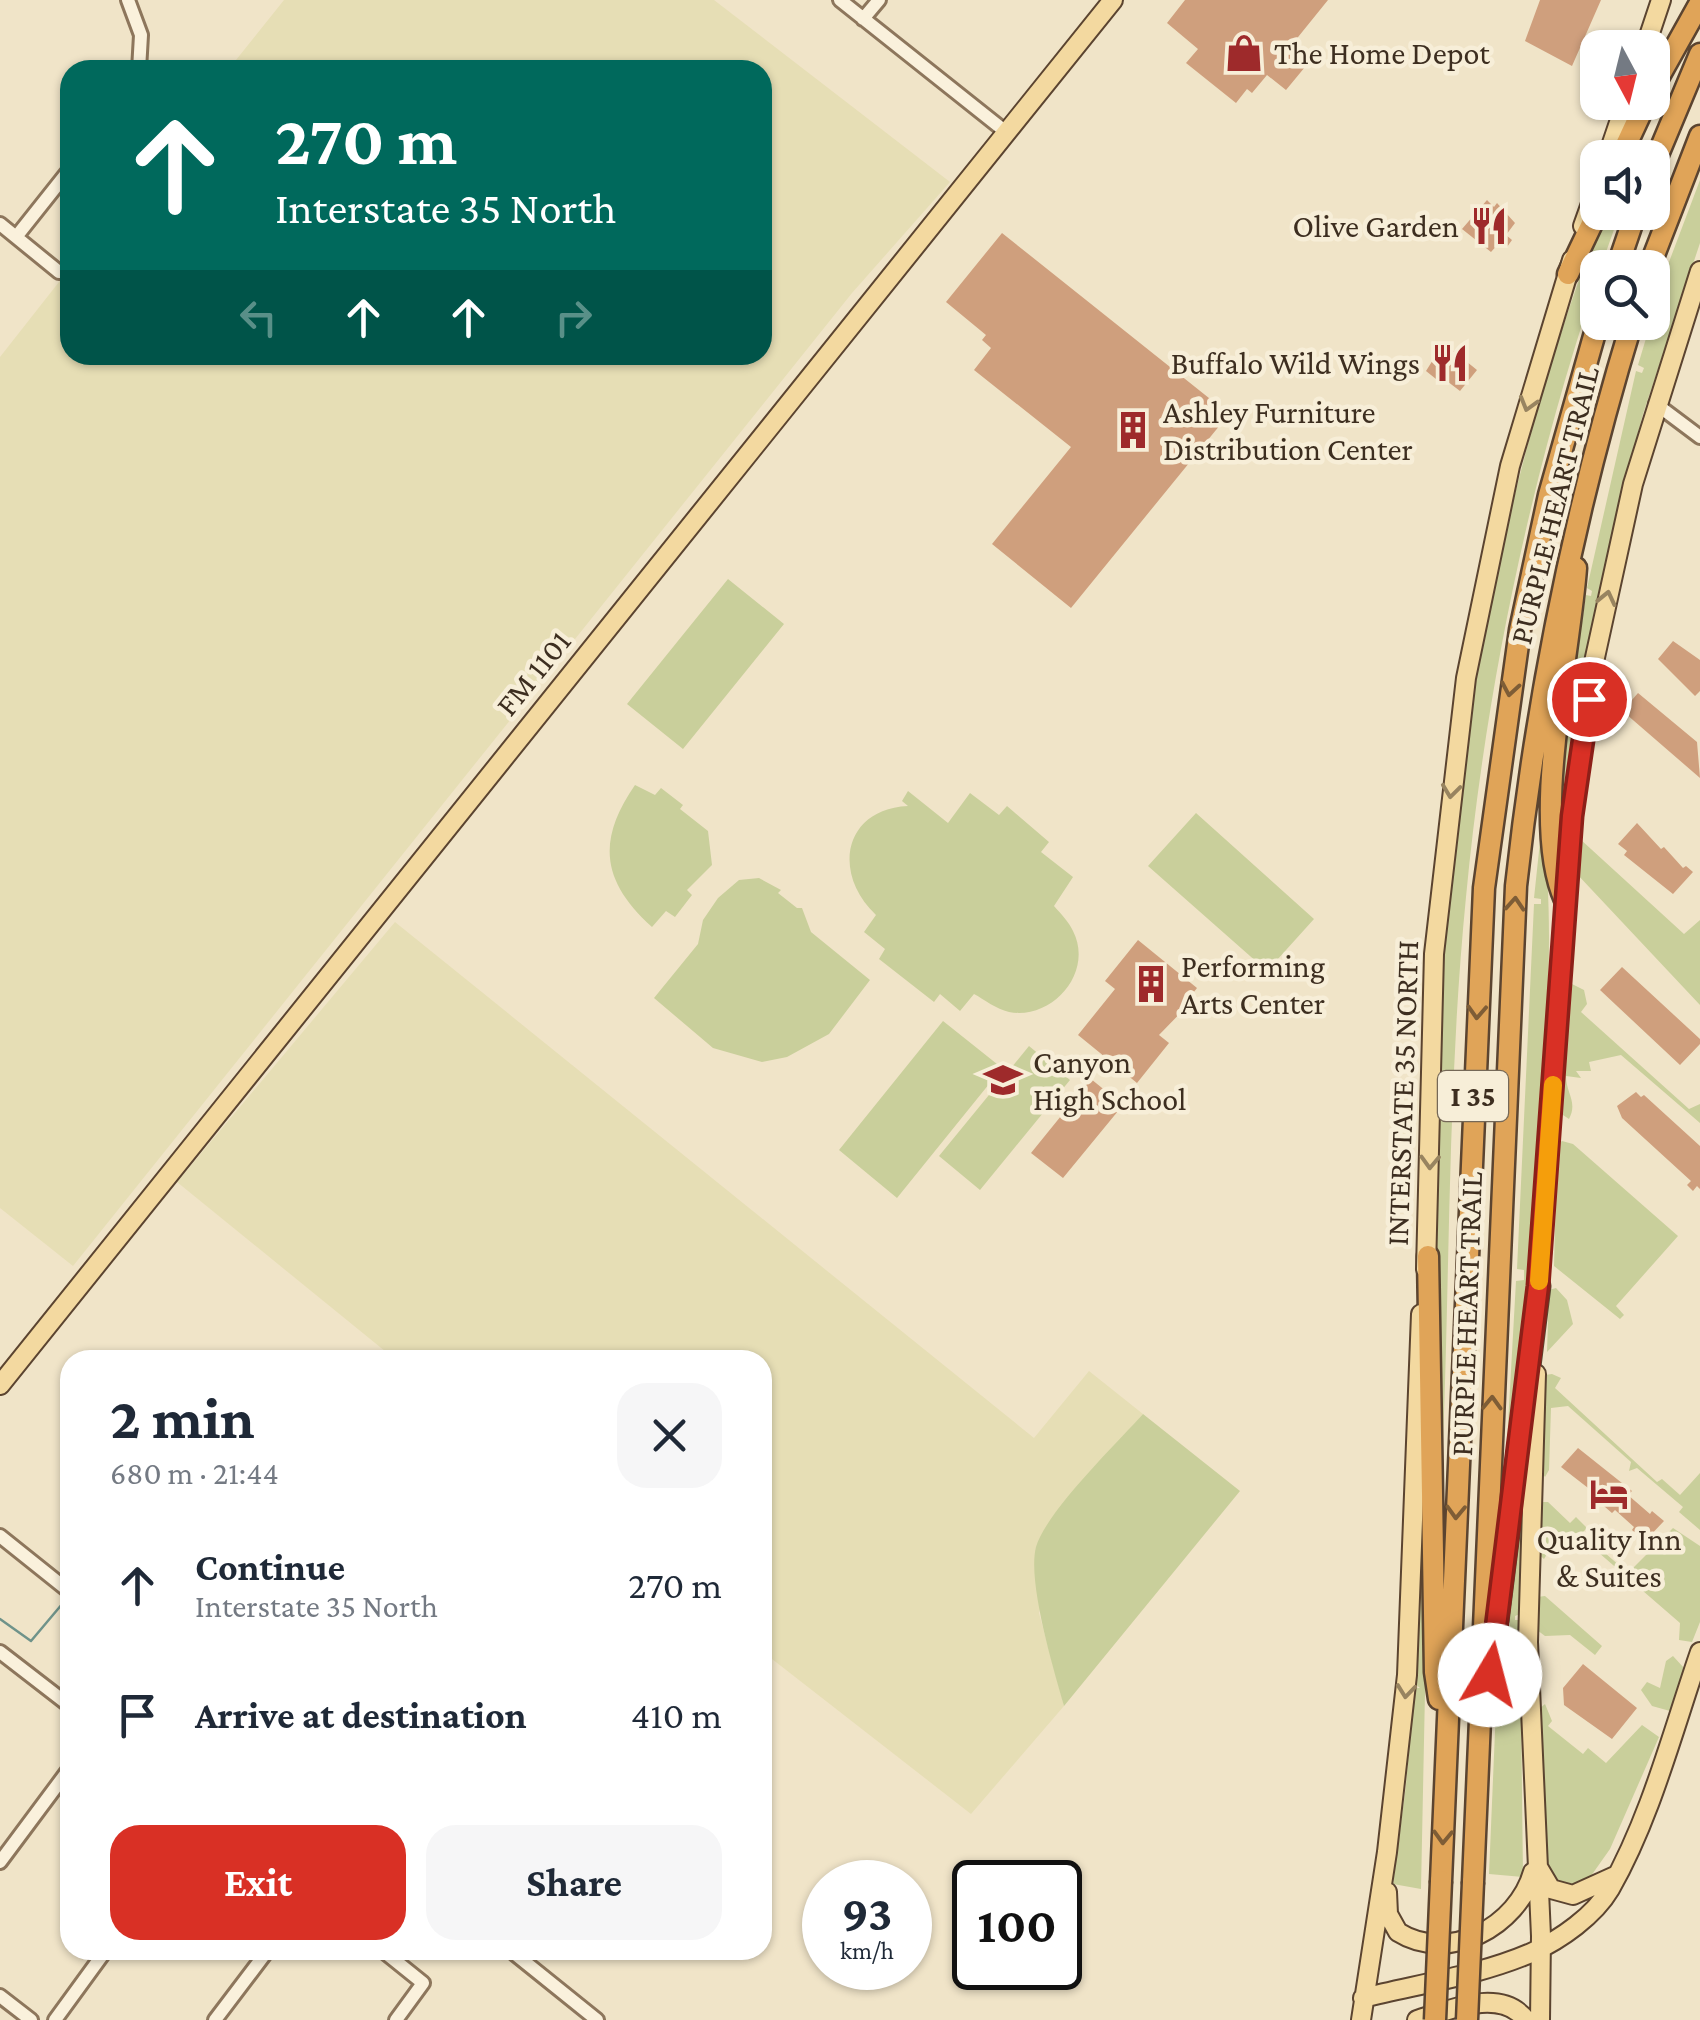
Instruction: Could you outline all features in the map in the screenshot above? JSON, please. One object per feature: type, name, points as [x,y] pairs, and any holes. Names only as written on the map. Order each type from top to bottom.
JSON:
[{"type":"highway","points":[[1670,57],[1700,3]]},
{"type":"highway","points":[[1664,140],[1700,54]]},
{"type":"highway","points":[[1657,250],[1700,136]]},
{"type":"highway","points":[[1568,274],[1589,230]]},
{"type":"highway","name":"PURPLE HEART TRAIL","points":[[1435,2020],[1484,888],[1520,630],[1548,495],[1593,340]]},
{"type":"highway","name":"PURPLE HEART TRAIL","points":[[1467,2020],[1516,886],[1540,702],[1580,501],[1627,340]]},
{"type":"highway","points":[[1565,900],[1557,882],[1554,853],[1554,776],[1559,692],[1574,598],[1580,501]]},
{"type":"highway","points":[[1428,1256],[1435,1672],[1446,1740]]},
{"type":"highway","points":[[1482,1710],[1497,1626],[1538,1286]]},
{"type":"main road","name":"FM 1101","points":[[0,1385],[1113,0]]},
{"type":"main road","points":[[1651,30],[1662,0]]},
{"type":"main road","name":"INTERSTATE 35 NORTH","points":[[1361,2020],[1385,1866],[1411,1629],[1420,1328],[1428,1256],[1434,954],[1466,678],[1510,466],[1583,230]]},
{"type":"main road","points":[[1540,2020],[1541,1942],[1534,1766],[1529,1732],[1528,1584],[1538,1286],[1572,816],[1597,646],[1633,484],[1700,272]]},
{"type":"main road","points":[[1364,1992],[1541,1942],[1587,1915],[1610,1889],[1611,1878],[1641,1818],[1700,1652]]},
{"type":"main road","points":[[1385,1866],[1392,1924],[1409,1939],[1425,1943],[1448,1942],[1499,1925],[1522,1900],[1536,1862]]},
{"type":"main road","points":[[1536,1862],[1544,1881],[1560,1893],[1572,1895],[1611,1878]]},
{"type":"main road","points":[[1417,2020],[1474,2004],[1501,2003],[1526,2020]]},
{"type":"street","points":[[128,0],[141,36],[140,60]]},
{"type":"street","points":[[840,0],[1006,132]]},
{"type":"street","points":[[863,20],[879,0]]},
{"type":"street","points":[[16,237],[60,182]]},
{"type":"street","points":[[0,224],[59,272]]},
{"type":"street","points":[[1656,404],[1700,438]]},
{"type":"street","points":[[0,1536],[60,1584]]},
{"type":"street","points":[[0,1652],[60,1698]]},
{"type":"street","points":[[3,1852],[60,1781]]},
{"type":"street","points":[[55,2020],[99,1960]]},
{"type":"street","points":[[215,2020],[260,1960]]},
{"type":"street","points":[[395,1960],[423,1982],[396,2020]]},
{"type":"street","points":[[522,1960],[596,2020]]},
{"type":"street","points":[[0,1996],[31,2020]]},
{"type":"shaded area","points":[[284,0],[714,0],[950,182],[852,293],[73,1266],[0,1208],[0,357],[60,281],[60,365],[772,365],[772,60],[236,60]]},
{"type":"shaded area","points":[[395,922],[1034,1438],[1089,1371],[1143,1414],[1059,1509],[1039,1613],[1064,1706],[971,1814],[772,1659],[772,1350],[384,1350],[177,1182]]},
{"type":"green space","points":[[1700,180],[1700,243],[1670,333],[1670,259]]},
{"type":"green space","points":[[1598,230],[1614,230],[1607,250],[1590,250]]},
{"type":"green space","points":[[1580,279],[1580,333],[1542,463],[1522,549],[1488,722],[1476,810],[1456,1033],[1443,1443],[1436,1443],[1434,1349],[1441,1008],[1457,810],[1502,549],[1523,463]]},
{"type":"green space","points":[[1646,340],[1668,340],[1643,414],[1613,528],[1586,656],[1564,813],[1560,812],[1568,714],[1586,595],[1591,596],[1592,591],[1587,588],[1636,371],[1642,373],[1644,368],[1638,365]]},
{"type":"green space","points":[[728,579],[784,624],[683,749],[627,704]]},
{"type":"green space","points":[[635,785],[655,795],[661,788],[708,831],[712,865],[687,890],[692,895],[675,917],[666,911],[652,927],[622,893],[610,859],[614,824]]},
{"type":"green space","points":[[908,791],[948,823],[970,793],[999,815],[1007,806],[1049,842],[1041,852],[1073,877],[1054,906],[1071,928],[1078,947],[1074,977],[1054,1001],[1025,1012],[1009,1012],[974,994],[960,1011],[940,994],[934,1002],[879,959],[885,949],[864,932],[876,915],[853,881],[851,846],[869,819],[886,810],[908,806],[902,801]]},
{"type":"green space","points":[[1196,813],[1314,919],[1267,971],[1148,866]]},
{"type":"green space","points":[[1542,823],[1549,923],[1547,1022],[1530,1276],[1511,1462],[1506,1460],[1516,1281],[1524,1280],[1524,1270],[1517,1269],[1534,904],[1541,904],[1541,899],[1534,898]]},
{"type":"green space","points":[[1580,839],[1684,934],[1700,920],[1700,1005],[1576,873]]},
{"type":"green space","points":[[759,878],[802,908],[811,932],[870,980],[829,1034],[787,1057],[762,1062],[713,1048],[654,998],[698,944],[703,920],[718,898],[739,880]]},
{"type":"green space","points":[[1572,984],[1584,990],[1587,1004],[1581,1012],[1689,1109],[1700,1104],[1700,1123],[1621,1055],[1589,1062],[1591,1071],[1576,1071],[1581,1078],[1566,1076],[1571,1113],[1569,1119],[1560,1113],[1569,995],[1565,988]]},
{"type":"green space","points":[[943,1021],[1002,1068],[897,1198],[839,1150]]},
{"type":"green space","points":[[1029,1046],[1070,1080],[980,1190],[939,1156]]},
{"type":"green space","points":[[1562,1141],[1573,1144],[1678,1236],[1616,1306],[1624,1315],[1620,1319],[1554,1266],[1557,1145]]},
{"type":"green space","points":[[1556,1288],[1567,1300],[1573,1324],[1547,1352],[1549,1290]]},
{"type":"green space","points":[[1545,1375],[1561,1378],[1555,1388],[1657,1482],[1662,1479],[1680,1495],[1700,1473],[1700,1530],[1679,1512],[1683,1507],[1637,1468],[1629,1471],[1631,1462],[1568,1406],[1551,1408],[1549,1470],[1545,1477],[1540,1470]]},
{"type":"green space","points":[[1143,1414],[1240,1491],[1064,1706],[1038,1603],[1036,1547],[1067,1497]]},
{"type":"green space","points":[[1540,1502],[1548,1502],[1570,1523],[1576,1517],[1587,1528],[1582,1533],[1628,1573],[1673,1528],[1700,1546],[1700,1622],[1692,1642],[1679,1640],[1680,1623],[1576,1533],[1560,1533],[1544,1559],[1537,1553]]},
{"type":"green space","points":[[1516,1518],[1523,1518],[1520,1614],[1515,1620],[1520,1620],[1523,1877],[1489,1874],[1496,1708],[1504,1629],[1509,1629],[1510,1623],[1505,1621]]},
{"type":"green space","points":[[1420,1545],[1428,1545],[1421,1889],[1393,1884],[1414,1688],[1420,1688],[1414,1683]]},
{"type":"green space","points":[[1545,1596],[1602,1646],[1595,1655],[1570,1635],[1545,1636],[1537,1630],[1537,1597]]},
{"type":"green space","points":[[1673,1656],[1684,1668],[1670,1711],[1652,1706],[1641,1690],[1647,1682],[1660,1688],[1666,1661]]},
{"type":"green space","points":[[1545,1704],[1552,1721],[1548,1726],[1583,1754],[1588,1748],[1606,1763],[1642,1725],[1659,1737],[1610,1849],[1586,1883],[1562,1883],[1546,1865],[1538,1710]]},
{"type":"building","name":"The Home Depot","points":[[1185,0],[1328,0],[1290,47],[1295,51],[1291,56],[1305,67],[1286,90],[1267,75],[1252,93],[1247,89],[1236,103],[1186,63],[1198,49],[1167,23]]},
{"type":"building","points":[[1540,0],[1601,0],[1588,30],[1580,30],[1580,48],[1572,66],[1525,41]]},
{"type":"building","name":"Olive Garden","points":[[1487,200],[1494,207],[1497,203],[1515,223],[1506,235],[1512,240],[1507,247],[1500,242],[1491,252],[1462,229]]},
{"type":"building","name":"Ashley Furniture Distribution Center","points":[[1002,233],[1229,414],[1071,608],[992,544],[1071,447],[974,370],[991,348],[982,340],[986,335],[946,302]]},
{"type":"building","name":"Buffalo Wild Wings","points":[[1441,347],[1449,352],[1451,349],[1477,370],[1460,391],[1439,375],[1436,379],[1426,371]]},
{"type":"building","points":[[1673,641],[1700,660],[1700,691],[1695,696],[1658,659]]},
{"type":"building","points":[[1638,693],[1697,742],[1700,778],[1626,714],[1625,708]]},
{"type":"building","points":[[1637,823],[1661,849],[1664,847],[1683,868],[1693,872],[1673,894],[1624,855],[1627,851],[1618,844]]},
{"type":"building","points":[[1138,940],[1197,988],[1190,997],[1193,1000],[1159,1035],[1169,1043],[1137,1083],[1078,1035],[1115,989],[1105,981]]},
{"type":"building","points":[[1622,967],[1700,1039],[1700,1044],[1680,1065],[1600,990]]},
{"type":"building","points":[[1091,1079],[1123,1105],[1063,1178],[1031,1153]]},
{"type":"building","points":[[1636,1092],[1700,1146],[1700,1189],[1697,1186],[1693,1191],[1687,1185],[1691,1181],[1622,1118],[1617,1106]]},
{"type":"building","name":"Quality Inn & Suites","points":[[1578,1448],[1632,1491],[1628,1495],[1650,1514],[1652,1511],[1664,1521],[1645,1541],[1615,1510],[1612,1513],[1561,1467]]},
{"type":"building","points":[[1583,1664],[1637,1708],[1612,1739],[1564,1705],[1563,1688]]},
{"type":"waterway","points":[[0,1619],[31,1641],[60,1607]]},
{"type":"slow traffic","points":[[1539,1281],[1553,1085]]},
{"type":"place","name":"The Home Depot","points":[[1244,53]]},
{"type":"place","name":"Olive Garden","points":[[1489,226]]},
{"type":"place","name":"Buffalo Wild Wings","points":[[1450,363]]},
{"type":"place","name":"Ashley Furniture Distribution Center","points":[[1133,430]]},
{"type":"place","name":"Performing Arts Center","points":[[1151,984]]},
{"type":"place","name":"Canyon High School","points":[[1003,1080]]},
{"type":"place","name":"Quality Inn & Suites","points":[[1609,1494]]},
{"type":"route","points":[[1490,1675],[1538,1286],[1572,816],[1589,699]]}]
